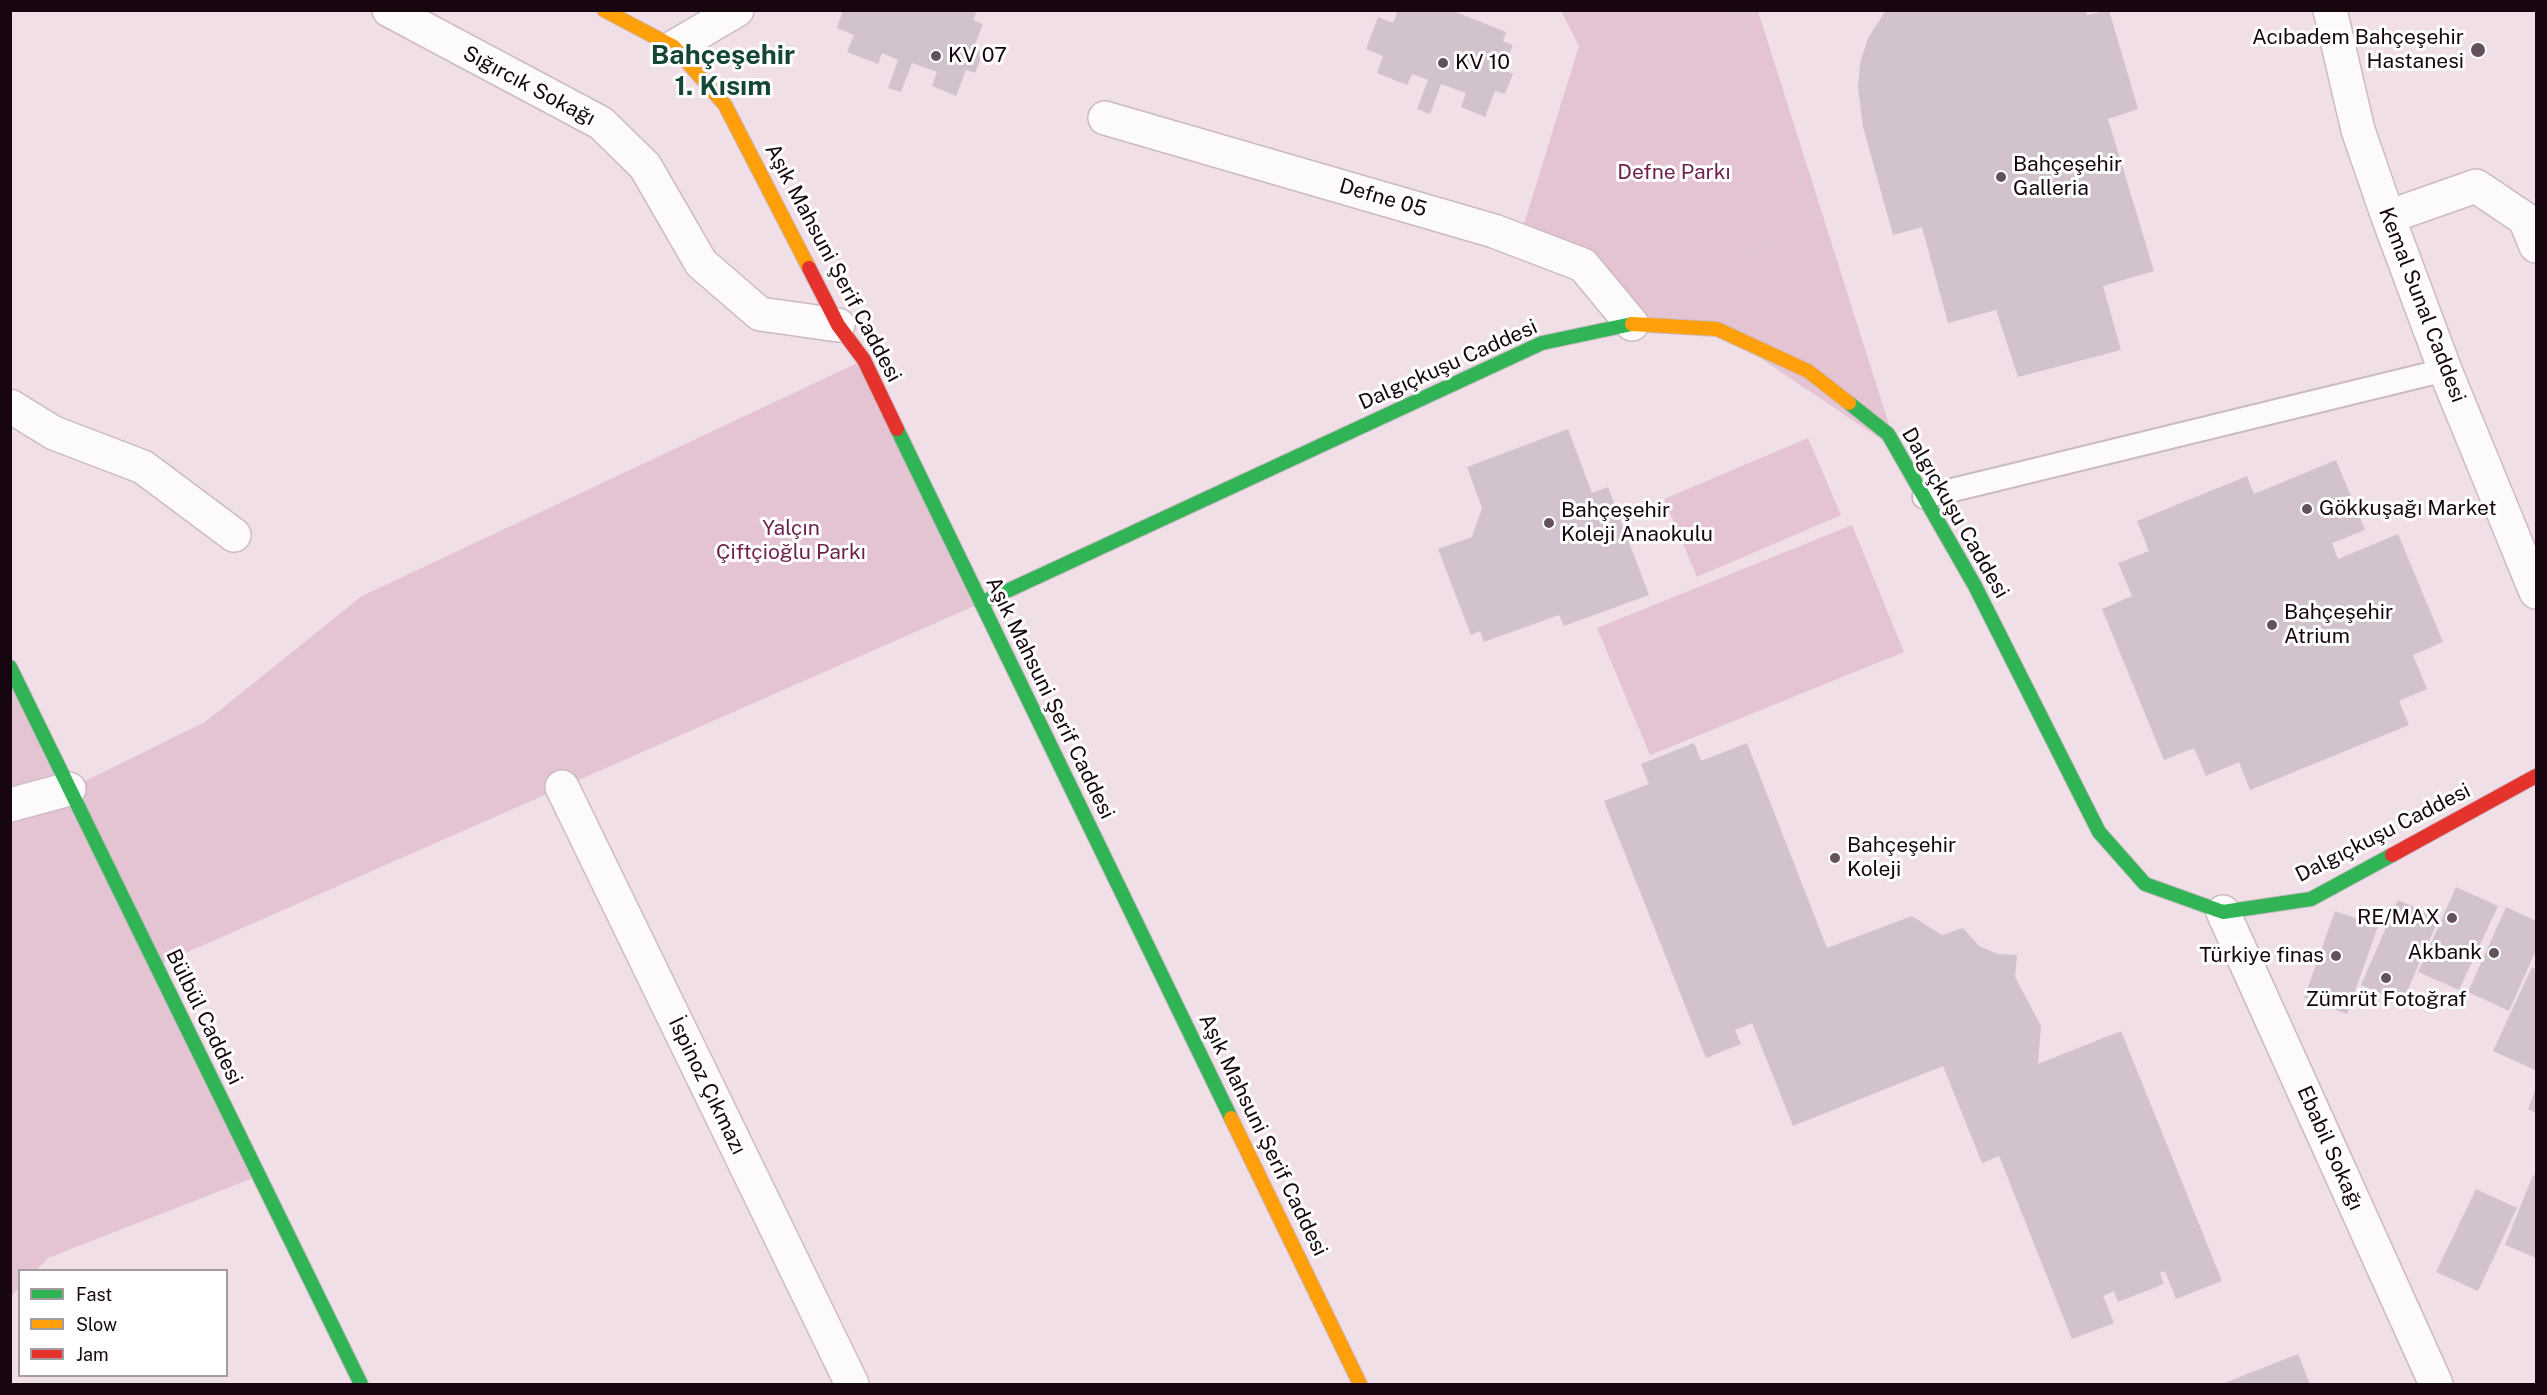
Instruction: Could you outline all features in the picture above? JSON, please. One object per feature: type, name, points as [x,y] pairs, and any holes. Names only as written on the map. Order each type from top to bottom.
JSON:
[{"type":"street","name":"Sığırcık Sokağı","points":[[389,10],[601,123],[645,166],[700,263],[760,314],[838,325]]},
{"type":"street","points":[[604,10],[674,47],[736,10]]},
{"type":"street","name":"Kemal Sunal Caddesi","points":[[2330,10],[2358,130],[2388,217],[2445,370],[2536,592]]},
{"type":"street","name":"Aşık Mahsuni Şerif Caddesi","points":[[674,47],[725,105],[838,325],[864,360],[1360,1384]]},
{"type":"street","name":"Defne 05","points":[[1106,118],[1494,231],[1583,265],[1632,324]]},
{"type":"street","points":[[2388,217],[2476,186],[2525,219],[2536,246]]},
{"type":"street","name":"Dalgıçkuşu Caddesi","points":[[981,603],[1542,343],[1632,324],[1717,329],[1808,371],[1888,434],[1975,586],[2099,832],[2145,884],[2223,912],[2311,899],[2536,776]]},
{"type":"street","points":[[10,406],[54,433],[143,467],[234,535]]},
{"type":"street","name":"Bülbül Caddesi","points":[[10,668],[361,1384]]},
{"type":"street","name":"İspinoz Çıkmazı","points":[[562,787],[852,1384]]},
{"type":"street","points":[[10,805],[69,789]]},
{"type":"street","name":"Ebabil Sokağı","points":[[2223,912],[2436,1384]]},
{"type":"lane","points":[[1924,497],[2445,370]]},
{"type":"path","points":[[1693,288],[1814,214],[1744,23],[1737,10]]},
{"type":"green space","name":"Defne Parkı","points":[[1561,11],[1758,11],[1897,450],[1717,329],[1632,324],[1583,265],[1519,240],[1579,46]]},
{"type":"green space","name":"Yalçın Çiftçioğlu Parkı","points":[[864,360],[981,603],[156,966],[258,1176],[48,1258],[37,1269],[18,1269],[18,1289],[11,1297],[10,667],[69,789],[205,722],[362,596]]},
{"type":"green space","points":[[1808,438],[1841,515],[1697,577],[1664,499]]},
{"type":"green space","points":[[1852,525],[1904,652],[1650,755],[1597,628]]},
{"type":"building","name":"KV 07","points":[[843,10],[977,11],[973,20],[983,24],[973,49],[983,53],[975,73],[966,70],[956,96],[932,86],[937,72],[912,63],[901,92],[888,88],[898,60],[882,53],[878,64],[847,52],[854,35],[837,28]]},
{"type":"building","name":"KV 10","points":[[1398,10],[1451,10],[1506,32],[1503,41],[1513,45],[1503,70],[1513,74],[1505,94],[1495,91],[1485,117],[1461,107],[1466,93],[1441,84],[1430,114],[1417,109],[1428,80],[1412,74],[1407,85],[1377,73],[1383,56],[1366,49],[1378,17],[1393,23]]},
{"type":"building","name":"Bahçeşehir Galleria","points":[[1886,10],[2086,10],[2087,15],[2109,10],[2138,109],[2108,119],[2154,271],[2103,286],[2121,350],[2018,377],[1996,310],[1948,323],[1922,227],[1893,235],[1863,127],[1858,88],[1860,63],[1868,38]]},
{"type":"building","name":"Bahçeşehir Koleji Anaokulu","points":[[1568,429],[1592,493],[1608,487],[1649,595],[1564,626],[1559,615],[1484,642],[1480,631],[1471,635],[1438,549],[1472,537],[1482,508],[1467,467]]},
{"type":"building","name":"Bahçeşehir Atrium","points":[[2336,460],[2365,530],[2332,543],[2338,559],[2398,534],[2443,642],[2413,655],[2427,689],[2399,701],[2409,725],[2250,790],[2239,762],[2206,776],[2194,748],[2164,760],[2102,609],[2132,596],[2118,563],[2149,551],[2137,521],[2247,476],[2254,494]]},
{"type":"building","name":"Bahçeşehir Koleji","points":[[1694,743],[1701,761],[1747,743],[1827,948],[1912,916],[1942,935],[1963,928],[1979,946],[1998,954],[2017,955],[2015,977],[2041,1026],[2038,1064],[2121,1031],[2222,1281],[2176,1299],[2165,1271],[2160,1273],[2164,1284],[2118,1302],[2114,1291],[2103,1296],[2114,1323],[2072,1339],[1999,1156],[1982,1163],[1943,1066],[1793,1126],[1752,1023],[1735,1030],[1741,1044],[1706,1058],[1604,801],[1649,784],[1641,764]]},
{"type":"building","points":[[2456,887],[2498,906],[2459,990],[2418,972]]},
{"type":"building","points":[[2398,900],[2439,918],[2402,1003],[2361,985]]},
{"type":"building","points":[[2506,907],[2536,921],[2536,950],[2509,1011],[2468,992]]},
{"type":"building","points":[[2335,911],[2378,926],[2347,1014],[2304,998]]},
{"type":"building","points":[[2532,967],[2536,969],[2535,1070],[2493,1051]]},
{"type":"building","points":[[2536,1088],[2536,1113],[2528,1109]]},
{"type":"building","points":[[2533,1175],[2536,1176],[2536,1258],[2505,1245]]},
{"type":"building","points":[[2476,1189],[2517,1208],[2478,1291],[2436,1272]]},
{"type":"building","points":[[2298,1354],[2310,1384],[2222,1384]]},
{"type":"traffic: fast","points":[[981,603],[1542,343],[1632,324]]},
{"type":"traffic: fast","points":[[1849,403],[1888,434],[1975,586],[2099,832],[2145,884],[2223,912],[2311,899],[2392,855]]},
{"type":"traffic: fast","points":[[897,429],[1231,1118]]},
{"type":"traffic: fast","points":[[10,667],[361,1384]]},
{"type":"traffic: slow","points":[[604,10],[674,47],[725,105],[809,268]]},
{"type":"traffic: slow","points":[[1632,324],[1717,329],[1808,371],[1849,403]]},
{"type":"traffic: slow","points":[[1231,1118],[1360,1384]]},
{"type":"traffic: jam","points":[[809,268],[838,325],[864,360],[897,429]]},
{"type":"traffic: jam","points":[[2392,855],[2536,776]]},
{"type":"place","name":"Acıbadem Bahçeşehir Hastanesi","points":[[2478,50]]},
{"type":"place","name":"KV 07","points":[[936,56]]},
{"type":"place","name":"KV 10","points":[[1443,63]]},
{"type":"place","name":"Bahçeşehir Galleria","points":[[2001,177]]},
{"type":"place","name":"Gökkuşağı Market","points":[[2307,509]]},
{"type":"place","name":"Bahçeşehir Koleji Anaokulu","points":[[1549,523]]},
{"type":"place","name":"Bahçeşehir Atrium","points":[[2272,625]]},
{"type":"place","name":"Bahçeşehir Koleji","points":[[1835,858]]},
{"type":"place","name":"RE/MAX","points":[[2452,918]]},
{"type":"place","name":"Akbank","points":[[2494,953]]},
{"type":"place","name":"Türkiye finas","points":[[2336,956]]},
{"type":"place","name":"Zümrüt Fotoğraf","points":[[2386,978]]},
{"type":"district","name":"Bahçeşehir 1. Kısım","points":[[723,72]]}]
